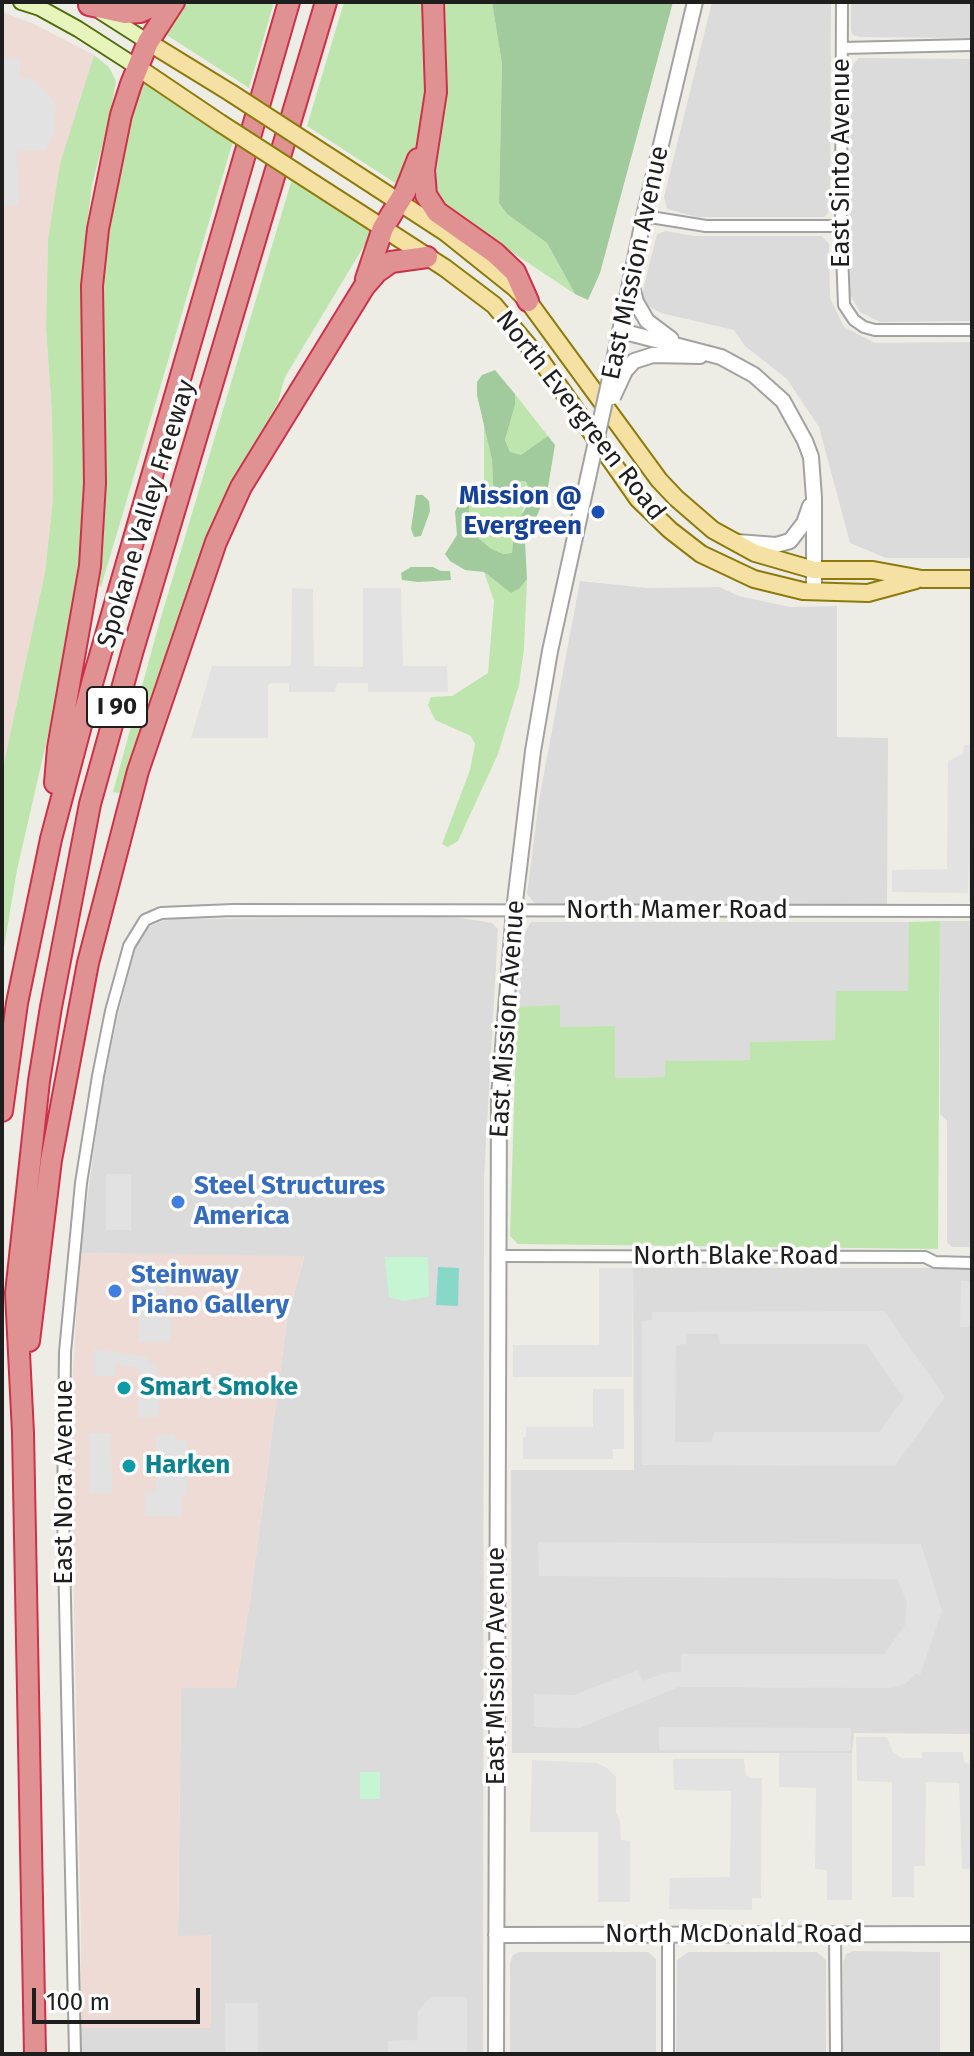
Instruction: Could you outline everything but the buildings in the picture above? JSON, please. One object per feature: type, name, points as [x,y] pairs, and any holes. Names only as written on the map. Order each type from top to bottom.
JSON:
[{"type":"highway","points":[[86,4],[125,13],[140,12],[162,2]]},
{"type":"highway","points":[[51,839],[58,748],[90,566],[95,483],[93,264],[102,201],[121,115],[137,67],[148,42],[174,2]]},
{"type":"highway","name":"Spokane Valley Freeway","points":[[2,1111],[17,1003],[51,839],[93,680],[289,2]]},
{"type":"highway","name":"Spokane Valley Freeway","points":[[35,2054],[23,1433],[16,1293],[51,1007],[90,804],[326,2]]},
{"type":"highway","points":[[433,2],[436,92],[424,170],[426,195],[437,212],[495,253],[515,272],[528,301]]},
{"type":"highway","points":[[364,287],[383,228],[411,179],[432,119]]},
{"type":"highway","points":[[23,1433],[31,1316],[60,1103],[88,963],[138,771],[180,640],[216,542],[241,487],[364,287],[391,262],[427,257]]},
{"type":"main road","name":"North Evergreen Road","points":[[21,2],[40,8],[78,29],[427,257],[494,305],[519,332],[638,499],[701,554],[754,579],[814,592],[868,593],[922,579]]},
{"type":"main road","name":"North Evergreen Road","points":[[86,4],[231,93],[445,232],[528,301],[659,480],[694,515],[733,542],[755,553],[814,570],[873,570],[922,579],[972,579]]},
{"type":"street","name":"East Mission Avenue","points":[[496,2054],[499,1097],[514,910],[522,831],[550,651],[601,423],[620,366],[621,331],[644,216],[695,2]]},
{"type":"street","name":"East Sinto Avenue","points":[[842,2],[841,226],[844,305],[854,320],[875,330],[972,330]]},
{"type":"street","points":[[842,48],[972,45]]},
{"type":"street","points":[[644,216],[706,226],[841,226]]},
{"type":"street","points":[[631,283],[636,302],[647,321],[680,345]]},
{"type":"street","points":[[621,331],[721,357],[754,375],[774,392],[789,411],[811,457],[814,592]]},
{"type":"street","points":[[620,366],[653,355],[721,357]]},
{"type":"street","points":[[733,542],[776,545],[790,541],[804,523],[814,498]]},
{"type":"street","name":"North Mamer Road","points":[[145,920],[161,913],[216,910],[972,911]]},
{"type":"street","name":"East Nora Avenue","points":[[75,2054],[63,1494],[66,1338],[81,1183],[98,1076],[111,1011],[129,946],[145,920]]},
{"type":"street","name":"North Blake Road","points":[[499,1256],[925,1257],[935,1262],[972,1263]]},
{"type":"street","name":"North McDonald Road","points":[[496,1935],[972,1934]]},
{"type":"street","points":[[668,1935],[668,2054]]},
{"type":"street","points":[[835,1936],[836,2054]]},
{"type":"shaded area","points":[[712,2],[831,2],[830,209],[825,217],[697,217],[667,209],[664,197]]},
{"type":"shaded area","points":[[851,2],[972,2],[972,38],[859,37],[853,35],[851,30]]},
{"type":"shaded area","points":[[2,12],[34,24],[94,55],[61,164],[48,239],[46,328],[52,414],[53,499],[45,572],[2,772]]},
{"type":"shaded area","points":[[2,58],[20,58],[20,78],[32,78],[56,103],[54,134],[45,150],[18,151],[19,205],[2,206]]},
{"type":"shaded area","points":[[859,58],[972,59],[972,321],[880,322],[860,312],[850,294],[851,66]]},
{"type":"shaded area","points":[[666,231],[694,236],[822,236],[829,244],[830,298],[844,327],[875,343],[972,342],[972,558],[886,558],[850,543],[819,427],[787,379],[745,346],[734,330],[661,313],[648,306],[642,294],[657,234]]},
{"type":"shaded area","points":[[580,581],[648,588],[719,587],[739,596],[790,607],[837,606],[837,737],[888,738],[887,907],[537,906],[527,894],[539,800]]},
{"type":"shaded area","points":[[292,588],[313,589],[314,666],[363,667],[363,588],[401,588],[403,666],[447,666],[448,692],[368,692],[368,683],[337,683],[335,692],[289,692],[289,683],[271,683],[268,685],[268,738],[191,738],[212,666],[291,666]]},
{"type":"shaded area","points":[[964,745],[972,745],[968,893],[892,892],[892,870],[947,869],[948,761],[963,754]]},
{"type":"shaded area","points":[[972,788],[972,900],[969,901],[969,789]]},
{"type":"shaded area","points":[[439,917],[492,923],[498,929],[484,1179],[483,2054],[80,2054],[80,2028],[211,2028],[178,1936],[181,1688],[236,1687],[287,1320],[304,1257],[80,1253],[102,1090],[135,949],[145,929],[174,919]]},
{"type":"shaded area","points":[[940,921],[972,921],[972,1247],[952,1247],[947,1242],[947,1121],[940,1114]]},
{"type":"shaded area","points":[[531,922],[909,922],[909,991],[836,991],[836,1040],[750,1042],[750,1060],[666,1061],[666,1077],[615,1078],[560,1027],[517,1007],[524,934]]},
{"type":"shaded area","points":[[106,1174],[131,1174],[131,1230],[106,1230]]},
{"type":"shaded area","points":[[80,1253],[304,1256],[287,1320],[236,1688],[181,1688],[178,1936],[211,1935],[211,2028],[80,2028],[81,1932],[70,1424]]},
{"type":"shaded area","points":[[438,1267],[459,1268],[458,1306],[436,1305]]},
{"type":"shaded area","points":[[599,1268],[633,1268],[632,1377],[513,1377],[513,1345],[599,1345]]},
{"type":"shaded area","points":[[633,1268],[972,1268],[972,1734],[854,1733],[852,1753],[512,1753],[511,1470],[634,1470]]},
{"type":"shaded area","points":[[134,1271],[166,1271],[166,1310],[171,1310],[171,1342],[139,1342],[139,1309],[134,1308]]},
{"type":"shaded area","points":[[961,1281],[972,1281],[972,1327],[960,1327]]},
{"type":"shaded area","points":[[884,1311],[945,1397],[895,1466],[642,1465],[642,1321],[652,1320],[652,1312]],"holes":[[[687,1334],[719,1334],[720,1344],[866,1344],[904,1398],[879,1432],[715,1432],[711,1442],[675,1442],[676,1345],[686,1344]]]},
{"type":"shaded area","points":[[94,1349],[145,1357],[155,1366],[160,1381],[159,1417],[138,1417],[138,1368],[116,1364],[115,1376],[94,1376]]},
{"type":"shaded area","points":[[593,1389],[624,1389],[624,1449],[613,1449],[613,1459],[523,1459],[526,1427],[593,1427]]},
{"type":"shaded area","points":[[89,1433],[111,1433],[112,1493],[89,1493]]},
{"type":"shaded area","points":[[156,1435],[175,1435],[175,1440],[187,1440],[187,1494],[182,1495],[182,1516],[145,1516],[145,1492],[156,1491]]},
{"type":"shaded area","points":[[538,1542],[921,1544],[942,1611],[920,1675],[915,1674],[905,1684],[892,1688],[679,1687],[580,1728],[534,1727],[534,1694],[574,1695],[638,1670],[643,1681],[667,1672],[681,1672],[681,1654],[884,1654],[905,1625],[907,1602],[897,1579],[539,1576]]},
{"type":"shaded area","points":[[659,1727],[851,1728],[851,1751],[659,1750]]},
{"type":"shaded area","points":[[856,1737],[887,1737],[893,1752],[902,1758],[922,1758],[922,1752],[963,1752],[964,1762],[972,1765],[972,1869],[962,1869],[959,1783],[926,1782],[925,1866],[914,1866],[914,1897],[892,1897],[892,1782],[857,1781]]},
{"type":"shaded area","points":[[779,1753],[852,1753],[852,1900],[827,1900],[827,1870],[815,1869],[816,1788],[779,1787]]},
{"type":"shaded area","points":[[673,1759],[744,1759],[746,1775],[762,1778],[761,1898],[752,1898],[752,1910],[669,1909],[670,1878],[730,1877],[731,1791],[674,1790]]},
{"type":"shaded area","points":[[532,1760],[597,1763],[616,1777],[616,1813],[621,1840],[630,1841],[630,1902],[598,1902],[598,1832],[530,1832]]},
{"type":"shaded area","points":[[853,1951],[940,1952],[940,2054],[843,2054],[843,1962],[846,1954]]},
{"type":"shaded area","points":[[519,1952],[648,1952],[656,1959],[656,2054],[510,2054],[510,1963],[513,1955]]},
{"type":"shaded area","points":[[688,1952],[817,1952],[826,1960],[826,2054],[676,2054],[677,1960]]},
{"type":"shaded area","points":[[431,1997],[467,1997],[467,2054],[388,2054],[388,2041],[417,2040],[418,2011]]},
{"type":"shaded area","points":[[225,2003],[258,2003],[258,2054],[225,2054]]},
{"type":"green space","points":[[184,2],[274,2],[249,88],[165,34]]},
{"type":"green space","points":[[344,2],[426,2],[426,97],[419,135],[403,188],[307,126]]},
{"type":"green space","points":[[445,2],[492,2],[502,64],[499,203],[507,214],[547,243],[575,294],[445,208],[437,199],[432,176],[447,78]]},
{"type":"green space","points":[[492,2],[673,2],[600,273],[588,300],[575,294],[547,243],[507,214],[499,203],[502,64]]},
{"type":"green space","points":[[94,55],[109,67],[116,81],[92,185],[82,265],[86,452],[79,575],[62,674],[17,870],[2,959],[2,772],[45,572],[53,499],[52,414],[46,328],[48,239],[60,164]]},
{"type":"green space","points":[[144,81],[233,141],[101,587],[97,585],[105,474],[100,311],[102,251],[126,129]]},
{"type":"green space","points":[[292,179],[373,231],[285,377],[278,402],[225,497],[194,574],[123,794],[113,792],[159,624]]},
{"type":"green space","points":[[495,370],[515,394],[505,440],[510,452],[521,455],[548,436],[555,445],[547,493],[525,542],[527,579],[511,593],[484,572],[465,570],[445,554],[457,535],[455,512],[458,505],[465,502],[469,504],[474,534],[490,548],[503,554],[512,553],[515,526],[532,497],[526,482],[521,481],[507,495],[497,493],[493,484],[492,460],[477,395],[477,382],[482,375]]},
{"type":"green space","points":[[515,394],[548,436],[521,456],[510,452],[505,440]]},
{"type":"green space","points":[[484,423],[492,460],[493,484],[516,489],[521,481],[526,483],[532,497],[523,509],[512,553],[503,554],[490,548],[474,534],[469,518],[469,504],[484,503]]},
{"type":"green space","points":[[416,495],[423,495],[429,501],[430,511],[421,536],[414,537],[411,529]]},
{"type":"green space","points":[[411,567],[450,571],[451,580],[402,580],[401,573]]},
{"type":"green space","points":[[484,572],[499,584],[520,588],[527,579],[524,649],[519,685],[498,754],[458,841],[448,847],[442,844],[470,770],[475,744],[471,736],[435,720],[428,705],[431,697],[452,696],[488,673],[494,601]]},
{"type":"green space","points":[[940,921],[938,1249],[518,1244],[510,1236],[517,1007],[560,1005],[560,1027],[615,1026],[615,1078],[665,1077],[665,1061],[750,1060],[750,1042],[835,1040],[836,991],[908,991],[909,922]]},
{"type":"green space","points":[[385,1257],[428,1257],[429,1297],[403,1301],[389,1297]]},
{"type":"green space","points":[[360,1772],[380,1772],[380,1799],[360,1799]]},
{"type":"place","name":"Mission @ Evergreen","points":[[598,512]]},
{"type":"place","name":"Steel Structures America","points":[[178,1202]]},
{"type":"place","name":"Steinway Piano Gallery","points":[[115,1291]]},
{"type":"place","name":"Smart Smoke","points":[[124,1388]]},
{"type":"place","name":"Harken","points":[[129,1466]]}]
